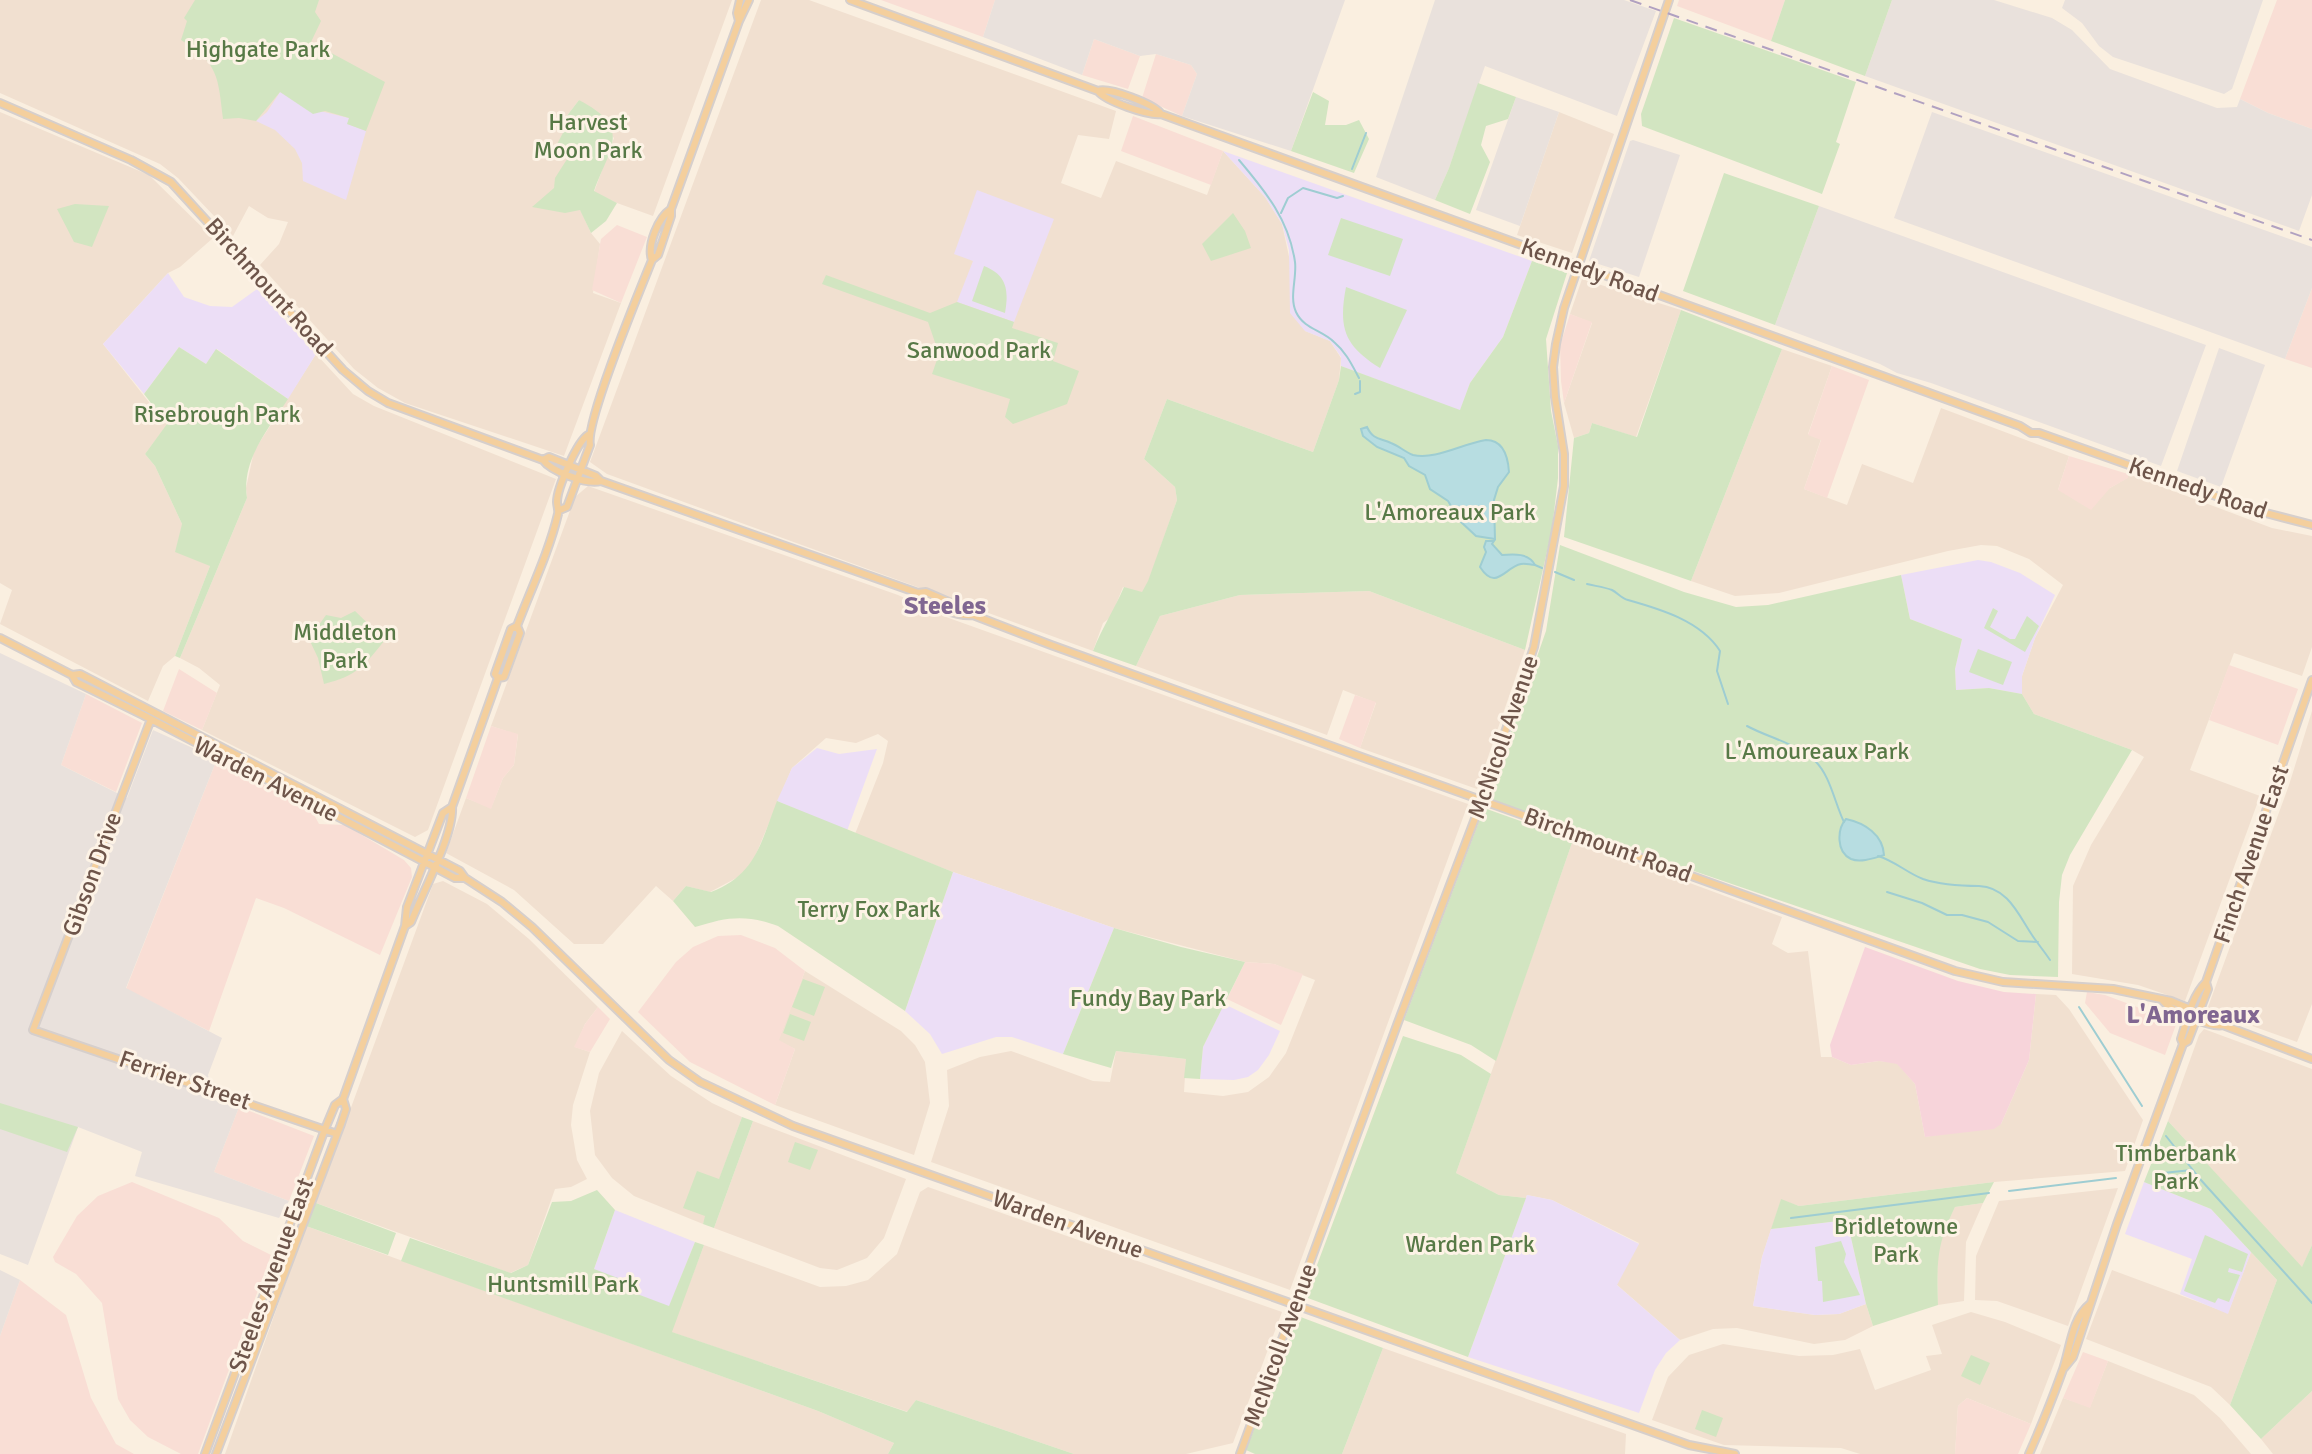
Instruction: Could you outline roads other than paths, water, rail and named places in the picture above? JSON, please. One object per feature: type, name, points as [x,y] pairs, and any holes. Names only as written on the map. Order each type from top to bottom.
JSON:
[{"type":"main road","name":"Steeles Avenue East","points":[[739,21],[740,0]]},
{"type":"main road","name":"Steeles Avenue East","points":[[560,510],[567,507],[590,445],[588,435],[652,260],[661,247],[671,209],[749,0]]},
{"type":"main road","name":"Kennedy Road","points":[[850,0],[1098,91],[1104,89],[1133,99],[1157,108],[1161,114],[2020,426],[2031,433],[2039,433],[2258,511],[2312,525]]},
{"type":"main road","name":"McNicoll Avenue","points":[[1240,1454],[1532,657],[1565,471],[1553,367],[1564,308],[1669,0]]},
{"type":"main road","name":"Birchmount Road","points":[[0,103],[131,160],[171,182],[343,370],[368,391],[395,405],[543,460],[546,465],[577,478],[593,483],[601,481]]},
{"type":"main road","name":"Steeles Avenue East","points":[[405,926],[411,922],[453,817],[452,807],[498,678],[495,674],[511,629],[517,626],[560,510],[557,502],[570,465],[580,441],[588,435]]},
{"type":"main road","name":"Birchmount Road","points":[[543,460],[549,457],[596,476],[601,481],[918,593],[926,592],[973,615],[1955,971],[2003,982],[2113,989],[2163,1001],[2168,1007],[2194,1014],[2217,1027],[2223,1025],[2312,1059]]},
{"type":"main road","name":"Warden Avenue","points":[[0,638],[72,675],[76,682],[424,862],[455,878],[465,878]]},
{"type":"main road","name":"Warden Avenue","points":[[72,675],[80,674],[460,871],[465,878],[502,902],[532,927],[669,1060],[727,1096],[793,1126],[1689,1445],[1735,1454]]},
{"type":"main road","name":"Finch Avenue East","points":[[2029,1454],[2064,1368],[2078,1320],[2083,1309],[2090,1304],[2183,1044],[2181,1039],[2194,1014],[2200,988],[2206,982],[2312,680]]},
{"type":"main road","name":"Gibson Drive","points":[[33,1030],[151,719]]},
{"type":"main road","points":[[221,756],[228,751]]},
{"type":"main road","name":"Steeles Avenue East","points":[[205,1454],[325,1129],[335,1105],[343,1099],[405,926],[407,907],[424,862],[443,813],[452,807]]},
{"type":"main road","name":"Ferrier Street","points":[[33,1030],[337,1134]]},
{"type":"main road","name":"Steeles Avenue East","points":[[216,1454],[346,1109],[343,1099]]},
{"type":"water","points":[[1367,427],[1374,436],[1413,455],[1440,454],[1486,440],[1497,443],[1506,455],[1509,472],[1498,487],[1494,500],[1495,539],[1476,536],[1460,521],[1448,501],[1430,489],[1425,475],[1409,466],[1404,458],[1377,447],[1363,436],[1361,429]]},
{"type":"water","points":[[1486,541],[1494,541],[1492,544],[1502,555],[1525,556],[1535,565],[1521,564],[1491,578],[1480,567],[1486,552]]},
{"type":"water","points":[[1846,819],[1872,831],[1884,855],[1868,860],[1846,856],[1840,840]]},
{"type":"waterway","points":[[1352,169],[1366,133]]},
{"type":"waterway","points":[[1239,160],[1267,195],[1288,233],[1295,262],[1293,300],[1299,318],[1338,346],[1359,378]]},
{"type":"waterway","points":[[1281,213],[1288,198],[1303,188],[1337,198],[1343,196]]},
{"type":"waterway","points":[[1355,394],[1360,392],[1360,381]]},
{"type":"waterway","points":[[1535,565],[1542,568]]},
{"type":"waterway","points":[[1555,572],[1574,580]]},
{"type":"waterway","points":[[1587,584],[1612,590],[1626,599],[1666,612],[1702,632],[1720,651],[1717,671],[1728,704]]},
{"type":"waterway","points":[[1747,726],[1791,745],[1814,760],[1828,781],[1844,822]]},
{"type":"waterway","points":[[1878,856],[1930,881],[1998,891],[2012,904],[2050,960]]},
{"type":"waterway","points":[[1887,892],[1947,915],[1962,915],[1988,922],[2018,941],[2038,942]]},
{"type":"waterway","points":[[2079,1007],[2142,1106]]},
{"type":"waterway","points":[[2166,1136],[2200,1179],[2312,1303]]},
{"type":"waterway","points":[[2153,1174],[2192,1170]]},
{"type":"waterway","points":[[2009,1191],[2116,1178]]},
{"type":"waterway","points":[[1791,1218],[1989,1193]]},
{"type":"railway","points":[[1630,0],[2312,240]]},
{"type":"district","name":"Steeles","points":[[945,605]]},
{"type":"district","name":"L'Amoreaux","points":[[2193,1014]]},
{"type":"park label","name":"Highgate Park","points":[[258,49]]},
{"type":"park label","name":"Harvest Moon Park","points":[[588,136]]},
{"type":"park label","name":"Sanwood Park","points":[[979,350]]},
{"type":"park label","name":"Risebrough Park","points":[[217,414]]},
{"type":"park label","name":"L'Amoreaux Park","points":[[1450,512]]},
{"type":"park label","name":"Middleton Park","points":[[345,646]]},
{"type":"park label","name":"L'Amoureaux Park","points":[[1817,751]]},
{"type":"park label","name":"Terry Fox Park","points":[[869,909]]},
{"type":"park label","name":"Fundy Bay Park","points":[[1148,998]]},
{"type":"park label","name":"Timberbank Park","points":[[2176,1167]]},
{"type":"park label","name":"Bridletowne Park","points":[[1896,1240]]},
{"type":"park label","name":"Warden Park","points":[[1470,1244]]},
{"type":"park label","name":"Huntsmill Park","points":[[563,1284]]}]
